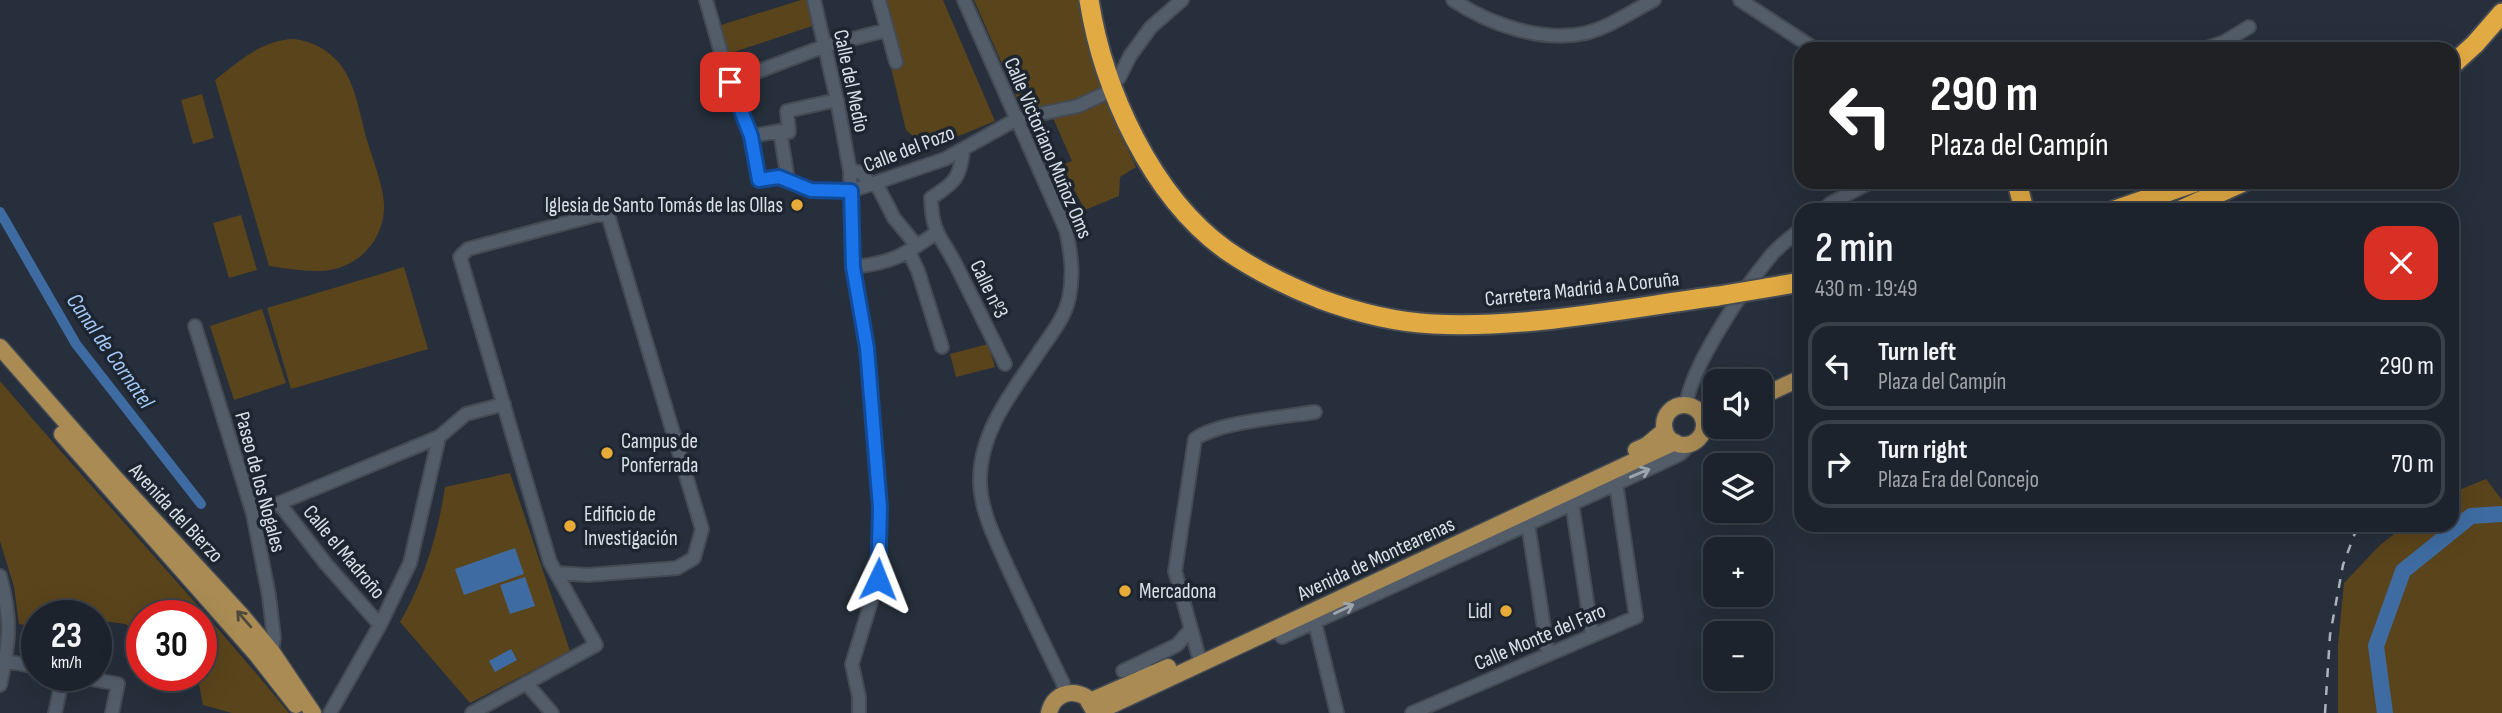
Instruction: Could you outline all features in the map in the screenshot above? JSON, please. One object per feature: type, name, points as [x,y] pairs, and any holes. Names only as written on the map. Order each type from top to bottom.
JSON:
[{"type":"highway","name":"Carretera Madrid a A Coruña","points":[[1089,0],[1092,20],[1115,95],[1132,133],[1155,173],[1188,215],[1225,249],[1285,286],[1361,314],[1432,324],[1504,324],[1794,283]]},
{"type":"highway","points":[[2459,59],[2502,13]]},
{"type":"highway","points":[[2135,203],[2176,189]]},
{"type":"highway","points":[[2196,203],[2227,189]]},
{"type":"main road","name":"Avenida del Bierzo","points":[[0,347],[115,478],[243,617],[272,652],[313,713]]},
{"type":"main road","name":"Avenida del Bierzo","points":[[0,363],[257,655],[302,713]]},
{"type":"main road","points":[[1773,391],[1794,381]]},
{"type":"main road","points":[[1703,415],[1686,405],[1675,407],[1667,414],[1670,436],[1692,443],[1703,430]]},
{"type":"main road","name":"Avenida de Montearenas","points":[[1092,707],[1196,650],[1670,436]]},
{"type":"main road","name":"Avenida de Montearenas","points":[[1092,707],[1670,436]]},
{"type":"main road","points":[[1049,713],[1054,701],[1065,694],[1081,694],[1092,707]]},
{"type":"street","points":[[706,0],[730,82],[751,136],[759,180],[779,177],[811,190],[851,191]]},
{"type":"street","name":"Calle del Medio","points":[[814,0],[837,100],[849,171],[853,267],[867,348],[880,508],[878,579],[852,664],[859,697],[859,713]]},
{"type":"street","points":[[879,0],[896,62]]},
{"type":"street","name":"Calle Victoriano Muñoz Oms","points":[[964,0],[1066,230],[1072,255],[1069,301],[1058,325],[1000,410],[987,438],[980,484],[987,518],[1063,683],[1065,694]]},
{"type":"street","points":[[1119,78],[1130,56],[1152,27],[1182,0]]},
{"type":"street","points":[[1453,0],[1492,22],[1525,33],[1573,34],[1602,27],[1654,0]]},
{"type":"street","points":[[1740,0],[1804,42]]},
{"type":"street","points":[[2224,42],[2249,27]]},
{"type":"street","points":[[730,82],[825,46],[887,30]]},
{"type":"street","name":"Calle del Pozo","points":[[851,191],[945,159],[1017,119],[1078,106],[1104,94]]},
{"type":"street","points":[[780,134],[789,132],[787,111],[837,100]]},
{"type":"street","points":[[751,136],[780,131],[788,180]]},
{"type":"street","points":[[853,267],[881,264],[913,249],[936,233],[931,198],[954,183],[963,150]]},
{"type":"street","points":[[849,171],[857,170],[880,189],[913,249],[942,347]]},
{"type":"street","points":[[1831,203],[1858,189]]},
{"type":"street","points":[[472,713],[596,645],[550,562],[460,257],[468,249],[596,215],[608,215],[702,529],[694,558],[677,568],[588,575],[557,573]]},
{"type":"street","name":"Calle nº3","points":[[936,233],[956,265],[1005,364]]},
{"type":"street","points":[[1686,405],[1696,372],[1739,301],[1770,256],[1794,235]]},
{"type":"street","name":"Paseo de los Nogales","points":[[195,326],[253,514],[269,596],[274,638],[272,652]]},
{"type":"street","points":[[253,514],[439,437],[466,414],[504,404]]},
{"type":"street","points":[[1196,650],[1175,571],[1195,439],[1218,429],[1315,412]]},
{"type":"street","points":[[330,713],[380,625],[410,563],[439,437]]},
{"type":"street","points":[[1282,636],[1680,454],[1692,443]]},
{"type":"street","name":"Calle Monte del Faro","points":[[1412,713],[1636,617],[1616,483]]},
{"type":"street","name":"Calle el Madroño","points":[[279,503],[380,625]]},
{"type":"street","points":[[1572,503],[1592,635]]},
{"type":"street","points":[[1528,524],[1548,654]]},
{"type":"street","points":[[0,576],[9,617],[0,685]]},
{"type":"street","points":[[1315,623],[1337,713]]},
{"type":"street","points":[[1177,645],[1191,629]]},
{"type":"street","points":[[1123,671],[1177,645],[1191,643],[1196,650]]},
{"type":"street","points":[[1142,679],[1146,660]]},
{"type":"street","points":[[5,661],[21,664]]},
{"type":"street","points":[[112,683],[118,684],[112,713]]},
{"type":"street","points":[[526,683],[552,713]]},
{"type":"street","points":[[55,713],[59,691]]},
{"type":"shaded area","points":[[801,0],[809,0],[812,26],[728,54],[718,26]]},
{"type":"shaded area","points":[[886,0],[943,0],[995,121],[924,146],[906,130],[891,68],[901,64]]},
{"type":"shaded area","points":[[974,0],[1079,0],[1101,90],[1070,106],[1025,116]]},
{"type":"shaded area","points":[[294,39],[325,50],[345,72],[357,100],[383,195],[383,217],[374,241],[366,252],[355,260],[331,270],[269,266],[215,80],[261,47]]},
{"type":"shaded area","points":[[202,94],[214,138],[193,144],[181,100]]},
{"type":"shaded area","points":[[1104,99],[1136,167],[1120,177],[1119,196],[1085,210],[1061,165],[1072,161],[1053,118]]},
{"type":"shaded area","points":[[241,215],[257,270],[229,278],[213,223]]},
{"type":"shaded area","points":[[404,267],[428,349],[291,389],[267,308]]},
{"type":"shaded area","points":[[262,309],[286,383],[234,400],[210,326]]},
{"type":"shaded area","points":[[988,344],[995,367],[956,377],[950,354]]},
{"type":"shaded area","points":[[0,381],[192,600],[126,600],[126,625],[112,622],[112,600],[21,600],[19,624],[14,587],[0,541]]},
{"type":"shaded area","points":[[510,473],[570,651],[470,703],[400,622],[429,557],[445,487]]},
{"type":"shaded area","points":[[2486,479],[2502,500],[2502,713],[2338,713],[2338,645],[2344,583],[2380,545],[2397,532],[2459,532],[2459,490]]},
{"type":"shaded area","points":[[217,628],[289,713],[232,713],[203,705],[200,691],[217,691]]},
{"type":"water","points":[[515,548],[524,574],[464,595],[455,569]]},
{"type":"water","points":[[525,577],[535,606],[510,614],[500,585]]},
{"type":"water","points":[[511,649],[517,660],[495,672],[489,661]]},
{"type":"waterway","name":"Canal de Cornatel","points":[[0,212],[76,344],[201,504]]},
{"type":"waterway","points":[[2459,526],[2471,516],[2502,514]]},
{"type":"waterway","points":[[2385,713],[2376,646],[2403,571],[2451,532]]},
{"type":"railway","points":[[2325,713],[2330,635],[2343,565],[2355,532]]},
{"type":"place","name":"Iglesia de Santo Tomás de las Ollas","points":[[797,205]]},
{"type":"place","name":"Campus de Ponferrada","points":[[607,453]]},
{"type":"place","name":"Edificio de Investigación","points":[[570,526]]},
{"type":"place","name":"Mercadona","points":[[1125,591]]},
{"type":"place","name":"Lidl","points":[[1506,611]]},
{"type":"route","points":[[730,82],[751,136],[759,180],[779,177],[811,190],[851,191],[853,267],[867,348],[880,508],[878,579]]}]
